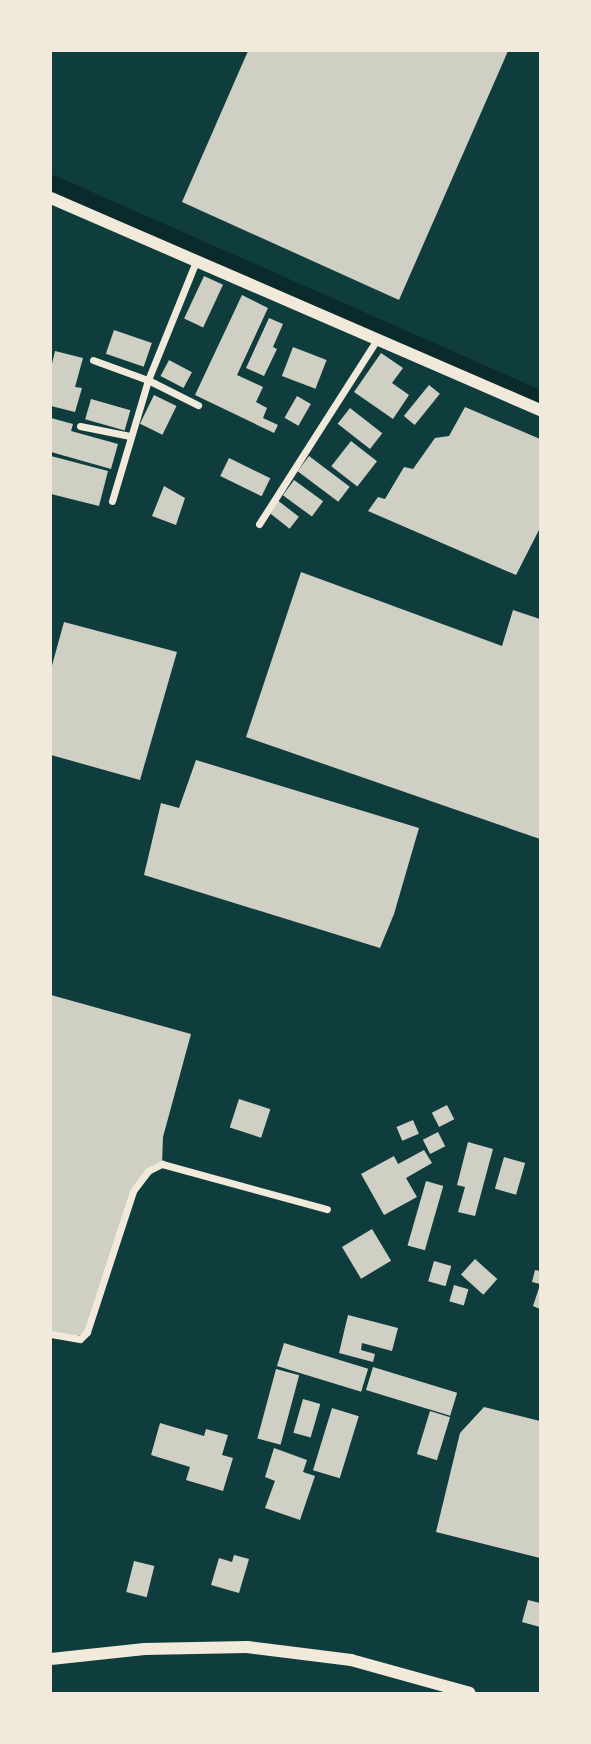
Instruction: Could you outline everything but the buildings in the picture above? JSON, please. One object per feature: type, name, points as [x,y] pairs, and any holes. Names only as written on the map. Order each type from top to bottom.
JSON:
[{"type":"street","points":[[51,198],[540,410]]},
{"type":"street","points":[[112,501],[148,380],[196,261]]},
{"type":"street","points":[[259,524],[376,341]]},
{"type":"street","points":[[93,360],[148,380],[198,405]]},
{"type":"street","points":[[80,426],[130,436]]},
{"type":"street","points":[[51,1334],[80,1339],[87,1332],[93,1322],[133,1191],[148,1171],[162,1164],[327,1209]]},
{"type":"street","points":[[51,1659],[144,1648],[247,1647],[351,1660],[470,1693]]},
{"type":"waterway","points":[[51,184],[540,400]]}]
